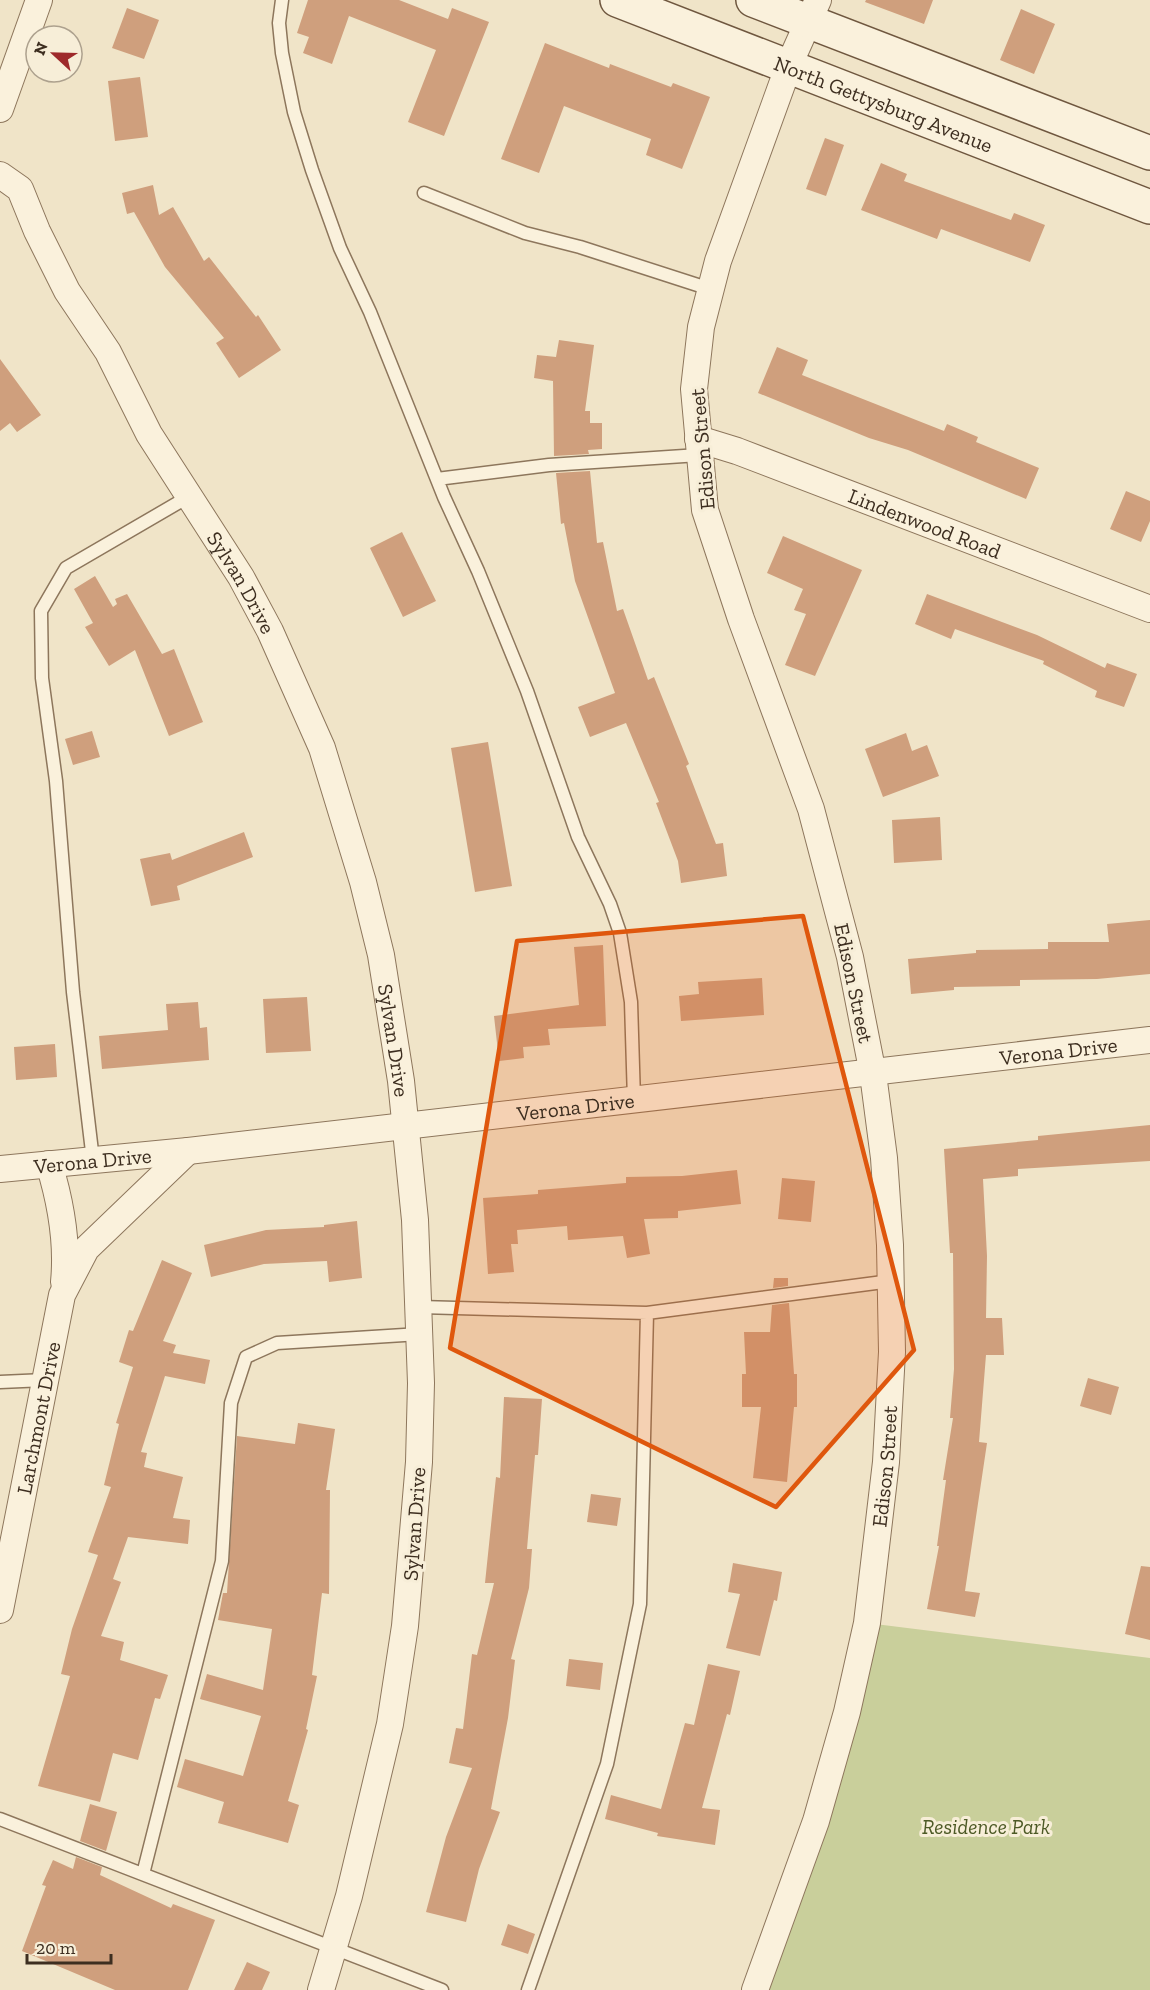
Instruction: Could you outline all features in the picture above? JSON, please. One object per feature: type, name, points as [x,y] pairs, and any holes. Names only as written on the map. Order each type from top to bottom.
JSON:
[{"type":"main road","name":"North Gettysburg Avenue","points":[[617,0],[1150,207]]},
{"type":"main road","points":[[753,0],[814,11],[1150,153]]},
{"type":"street","points":[[0,109],[39,0]]},
{"type":"street","name":"Edison Street","points":[[755,1990],[816,1821],[847,1712],[867,1623],[886,1462],[892,1352],[891,1281],[884,1158],[873,1074],[833,884],[811,809],[741,619],[705,510],[694,389],[701,327],[710,289],[789,65],[814,11]]},
{"type":"street","name":"Sylvan Drive","points":[[0,175],[20,189],[37,231],[67,291],[108,352],[149,434],[241,577],[265,622],[322,748],[363,882],[381,955],[401,1081],[415,1220],[420,1307],[419,1462],[405,1626],[390,1724],[373,1802],[321,1990]]},
{"type":"street","name":"Lindenwood Road","points":[[698,447],[737,451],[1150,609]]},
{"type":"street","name":"Verona Drive","points":[[0,1169],[188,1151],[873,1074],[1150,1040]]},
{"type":"street","name":"Larchmont Drive","points":[[62,1295],[86,1249],[188,1151]]},
{"type":"street","name":"Larchmont Drive","points":[[0,1610],[62,1295],[66,1244],[63,1218],[50,1164]]},
{"type":"lane","points":[[282,0],[279,23],[282,53],[294,112],[340,248],[370,312],[436,479],[483,582],[527,691],[578,837],[610,904],[620,933],[631,1002],[634,1100]]},
{"type":"lane","points":[[424,193],[525,233],[580,247],[710,289]]},
{"type":"lane","points":[[436,479],[698,447]]},
{"type":"lane","points":[[93,1160],[73,992],[57,792],[42,678],[41,611],[66,568],[188,497]]},
{"type":"lane","points":[[420,1307],[647,1313],[891,1281]]},
{"type":"lane","points":[[528,1990],[608,1764],[640,1604],[647,1313]]},
{"type":"lane","points":[[143,1874],[222,1561],[231,1402],[246,1357],[277,1343],[420,1334]]},
{"type":"lane","points":[[0,1382],[45,1380]]},
{"type":"lane","points":[[0,1819],[442,1990]]},
{"type":"highlighted area","points":[[803,916],[914,1350],[776,1507],[450,1348],[517,941]]},
{"type":"green space","name":"Residence Park","points":[[867,1623],[1150,1658],[1150,1990],[755,1990]]},
{"type":"building","points":[[308,0],[399,0],[448,19],[452,8],[489,22],[444,136],[408,122],[436,50],[349,16],[332,64],[303,53],[309,37],[297,33]]},
{"type":"building","points":[[866,0],[933,0],[924,24],[865,2]]},
{"type":"building","points":[[127,8],[159,20],[144,59],[112,48]]},
{"type":"building","points":[[1021,9],[1055,24],[1034,74],[1000,60]]},
{"type":"building","points":[[545,43],[609,68],[610,64],[671,87],[673,83],[710,97],[682,169],[646,155],[651,139],[564,106],[539,173],[501,159]]},
{"type":"building","points":[[140,77],[148,137],[115,141],[108,81]]},
{"type":"building","points":[[825,138],[844,145],[826,196],[806,189]]},
{"type":"building","points":[[881,163],[907,174],[904,181],[1011,220],[1014,213],[1045,225],[1030,262],[941,229],[937,239],[861,210]]},
{"type":"building","points":[[153,185],[159,215],[173,207],[204,261],[209,257],[256,317],[258,315],[281,350],[239,378],[216,343],[224,338],[165,267],[134,212],[127,214],[122,193]]},
{"type":"building","points":[[559,340],[594,345],[585,411],[590,411],[590,423],[602,423],[602,449],[588,450],[589,454],[554,456],[553,381],[534,378],[537,355],[556,357]]},
{"type":"building","points":[[777,347],[808,360],[802,375],[944,431],[947,424],[978,437],[976,442],[1039,468],[1026,499],[908,450],[869,438],[758,393]]},
{"type":"building","points":[[0,359],[41,415],[17,432],[10,423],[0,431]]},
{"type":"building","points":[[590,471],[597,543],[603,542],[617,611],[623,609],[648,680],[654,677],[689,764],[686,766],[716,844],[723,843],[727,876],[681,883],[678,861],[656,803],[659,802],[626,723],[590,737],[578,707],[615,693],[575,581],[564,523],[561,524],[556,473]]},
{"type":"building","points":[[1126,491],[1150,501],[1150,521],[1141,542],[1110,529]]},
{"type":"building","points":[[402,532],[436,601],[403,617],[370,548]]},
{"type":"building","points":[[783,536],[862,570],[815,676],[785,665],[806,614],[794,610],[803,589],[767,573]]},
{"type":"building","points":[[95,576],[113,607],[117,604],[115,599],[127,594],[162,654],[174,649],[203,722],[169,736],[135,650],[109,666],[85,627],[93,623],[74,589]]},
{"type":"building","points":[[927,594],[1037,635],[1105,668],[1107,663],[1137,674],[1124,707],[1095,697],[1097,691],[1043,664],[1044,661],[955,629],[951,639],[915,624]]},
{"type":"building","points":[[92,731],[100,757],[73,765],[65,739]]},
{"type":"building","points":[[906,733],[912,751],[927,745],[939,776],[883,797],[865,749]]},
{"type":"building","points":[[488,742],[512,886],[475,892],[451,748]]},
{"type":"building","points":[[940,817],[942,860],[894,863],[892,820]]},
{"type":"building","points":[[244,832],[253,857],[177,886],[180,900],[151,906],[140,859],[170,853],[172,860]]},
{"type":"building","points":[[1150,920],[1150,974],[1097,979],[1020,980],[1020,986],[954,987],[954,990],[911,994],[908,959],[976,953],[976,950],[1048,949],[1048,942],[1109,942],[1107,924]]},
{"type":"building","points":[[603,945],[606,1026],[548,1029],[550,1045],[523,1047],[524,1058],[499,1061],[494,1016],[579,1005],[574,947]]},
{"type":"building","points":[[762,978],[764,1015],[681,1021],[679,996],[699,994],[698,982]]},
{"type":"building","points":[[307,997],[311,1051],[266,1053],[263,999]]},
{"type":"building","points":[[198,1002],[200,1028],[207,1027],[209,1060],[102,1069],[99,1036],[168,1030],[166,1004]]},
{"type":"building","points":[[55,1044],[57,1077],[16,1080],[14,1047]]},
{"type":"building","points":[[1150,1125],[1150,1161],[1018,1169],[1018,1176],[983,1179],[987,1256],[986,1318],[1002,1318],[1004,1355],[986,1355],[979,1442],[987,1443],[965,1591],[980,1593],[975,1617],[927,1609],[939,1546],[937,1546],[946,1480],[943,1480],[953,1418],[950,1418],[954,1369],[953,1253],[950,1253],[944,1149],[1038,1140],[1038,1136]]},
{"type":"building","points":[[737,1170],[741,1204],[678,1211],[678,1218],[644,1219],[650,1254],[627,1258],[623,1236],[568,1240],[567,1226],[517,1230],[518,1244],[511,1244],[514,1272],[488,1274],[483,1198],[538,1194],[538,1190],[626,1183],[626,1177],[682,1176]]},
{"type":"building","points":[[782,1178],[815,1181],[811,1222],[778,1219]]},
{"type":"building","points":[[357,1221],[362,1278],[329,1282],[327,1261],[264,1264],[211,1277],[204,1245],[266,1230],[324,1227],[324,1225]]},
{"type":"building","points":[[162,1260],[192,1273],[163,1341],[176,1345],[173,1353],[210,1360],[205,1384],[165,1376],[141,1452],[147,1453],[144,1467],[183,1477],[173,1518],[190,1520],[188,1544],[128,1537],[113,1579],[121,1582],[101,1636],[124,1642],[120,1660],[168,1675],[160,1699],[155,1698],[138,1760],[113,1753],[100,1802],[38,1786],[70,1676],[61,1674],[72,1629],[98,1555],[88,1552],[111,1487],[104,1485],[119,1424],[116,1423],[133,1367],[119,1362],[129,1330],[133,1331]]},
{"type":"building","points":[[774,1278],[788,1278],[788,1286],[773,1288]]},
{"type":"building","points":[[789,1303],[794,1374],[797,1374],[797,1407],[794,1407],[787,1482],[753,1478],[761,1407],[742,1407],[742,1374],[746,1374],[744,1332],[770,1332],[772,1305]]},
{"type":"building","points":[[1088,1378],[1119,1387],[1111,1415],[1080,1406]]},
{"type":"building","points":[[504,1397],[542,1399],[527,1549],[532,1549],[529,1588],[511,1659],[515,1660],[508,1718],[491,1809],[500,1812],[479,1869],[466,1922],[426,1912],[446,1837],[472,1768],[449,1763],[456,1728],[463,1729],[472,1654],[477,1655],[494,1583],[485,1583],[496,1477],[500,1478]]},
{"type":"building","points":[[298,1423],[335,1429],[326,1490],[330,1490],[329,1594],[322,1593],[312,1675],[317,1676],[306,1729],[308,1730],[288,1801],[299,1805],[288,1843],[218,1823],[224,1802],[177,1787],[185,1759],[243,1776],[261,1716],[200,1699],[207,1674],[263,1690],[272,1629],[218,1620],[223,1593],[227,1593],[237,1436],[295,1444]]},
{"type":"building","points":[[591,1494],[621,1498],[617,1526],[587,1522]]},
{"type":"building","points":[[733,1563],[782,1572],[777,1601],[774,1600],[760,1656],[726,1648],[740,1594],[728,1592]]},
{"type":"building","points":[[1141,1566],[1150,1567],[1150,1640],[1125,1634]]},
{"type":"building","points":[[569,1659],[603,1663],[600,1690],[566,1686]]},
{"type":"building","points":[[708,1664],[740,1671],[730,1715],[727,1714],[702,1808],[720,1810],[715,1845],[657,1836],[658,1833],[605,1819],[611,1795],[661,1809],[685,1723],[694,1725]]},
{"type":"building","points":[[90,1804],[117,1812],[106,1851],[80,1841]]},
{"type":"building","points":[[76,1857],[102,1867],[100,1875],[171,1908],[173,1904],[215,1920],[188,1990],[115,1990],[22,1951],[46,1886],[42,1885],[53,1860],[73,1869]]},
{"type":"building","points":[[508,1924],[535,1934],[528,1954],[501,1945]]},
{"type":"building","points":[[247,1962],[270,1972],[262,1990],[234,1990]]}]
